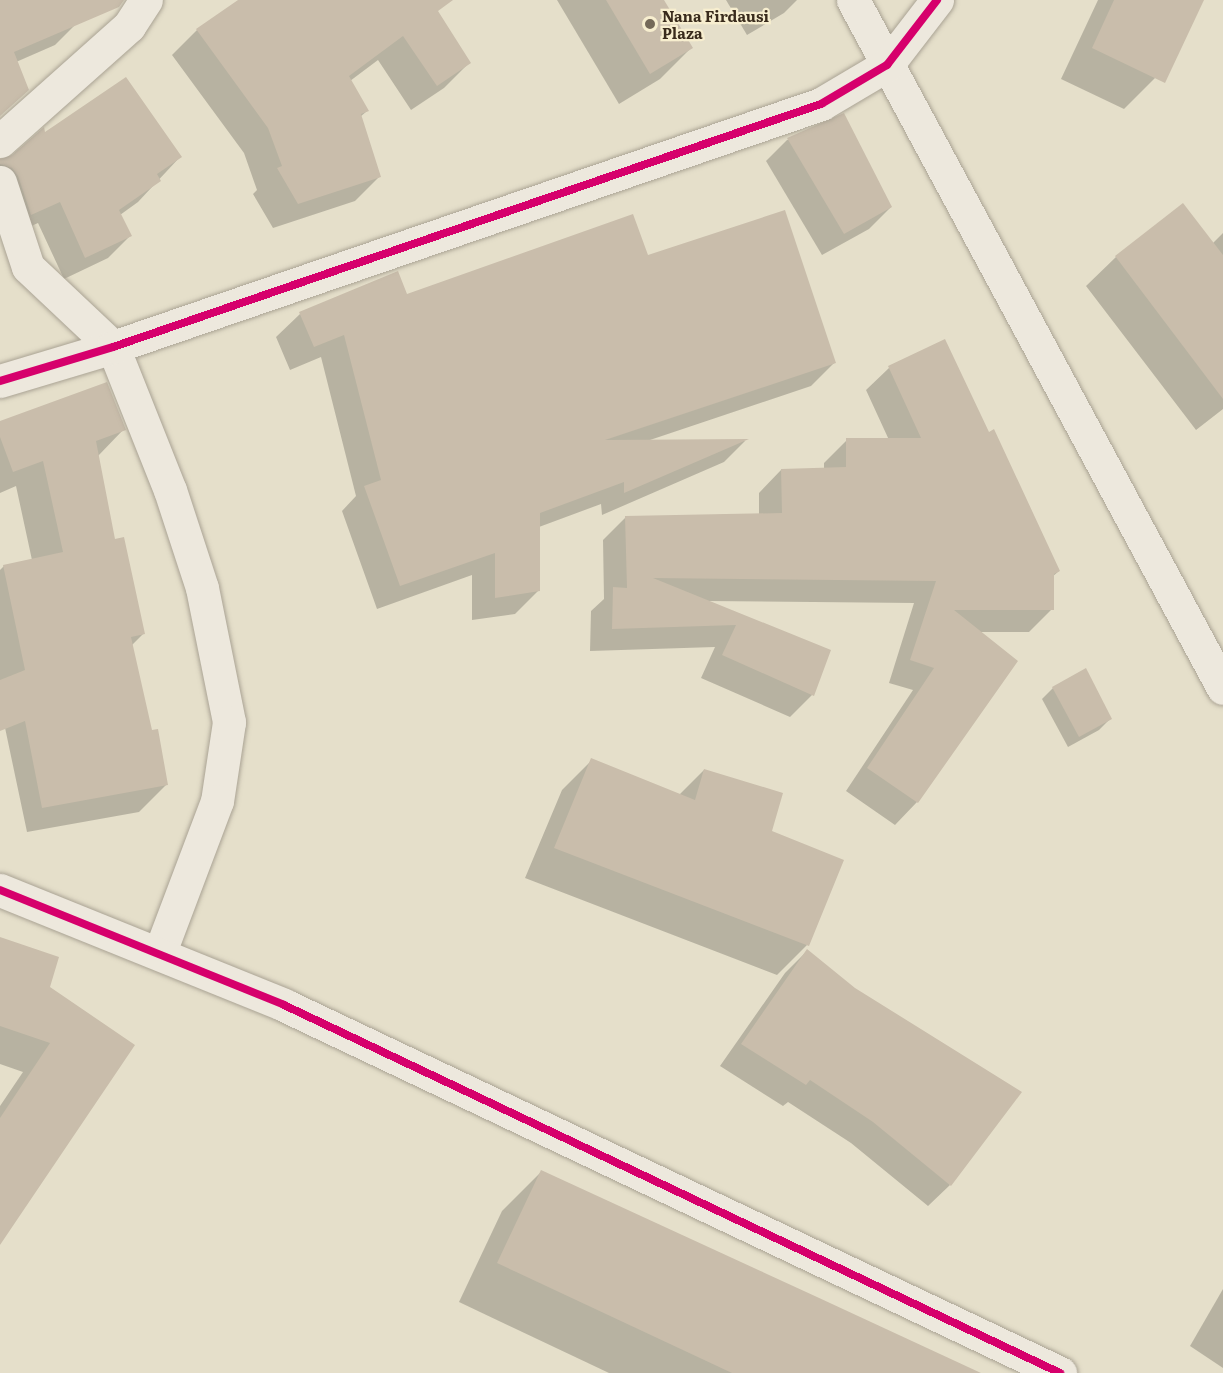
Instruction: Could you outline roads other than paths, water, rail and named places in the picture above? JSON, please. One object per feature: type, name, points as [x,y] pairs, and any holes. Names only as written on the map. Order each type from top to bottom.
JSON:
[{"type":"street","points":[[0,141],[129,26],[146,0]]},
{"type":"street","points":[[853,0],[1223,688]]},
{"type":"street","points":[[0,381],[112,347],[821,104],[887,65],[937,0]]},
{"type":"street","points":[[0,182],[27,267],[112,347],[170,490],[202,588],[229,722],[217,801],[160,952]]},
{"type":"street","points":[[0,890],[160,952],[285,1005],[1060,1373]]},
{"type":"place","name":"Nana Firdausi Plaza","points":[[650,24]]}]
